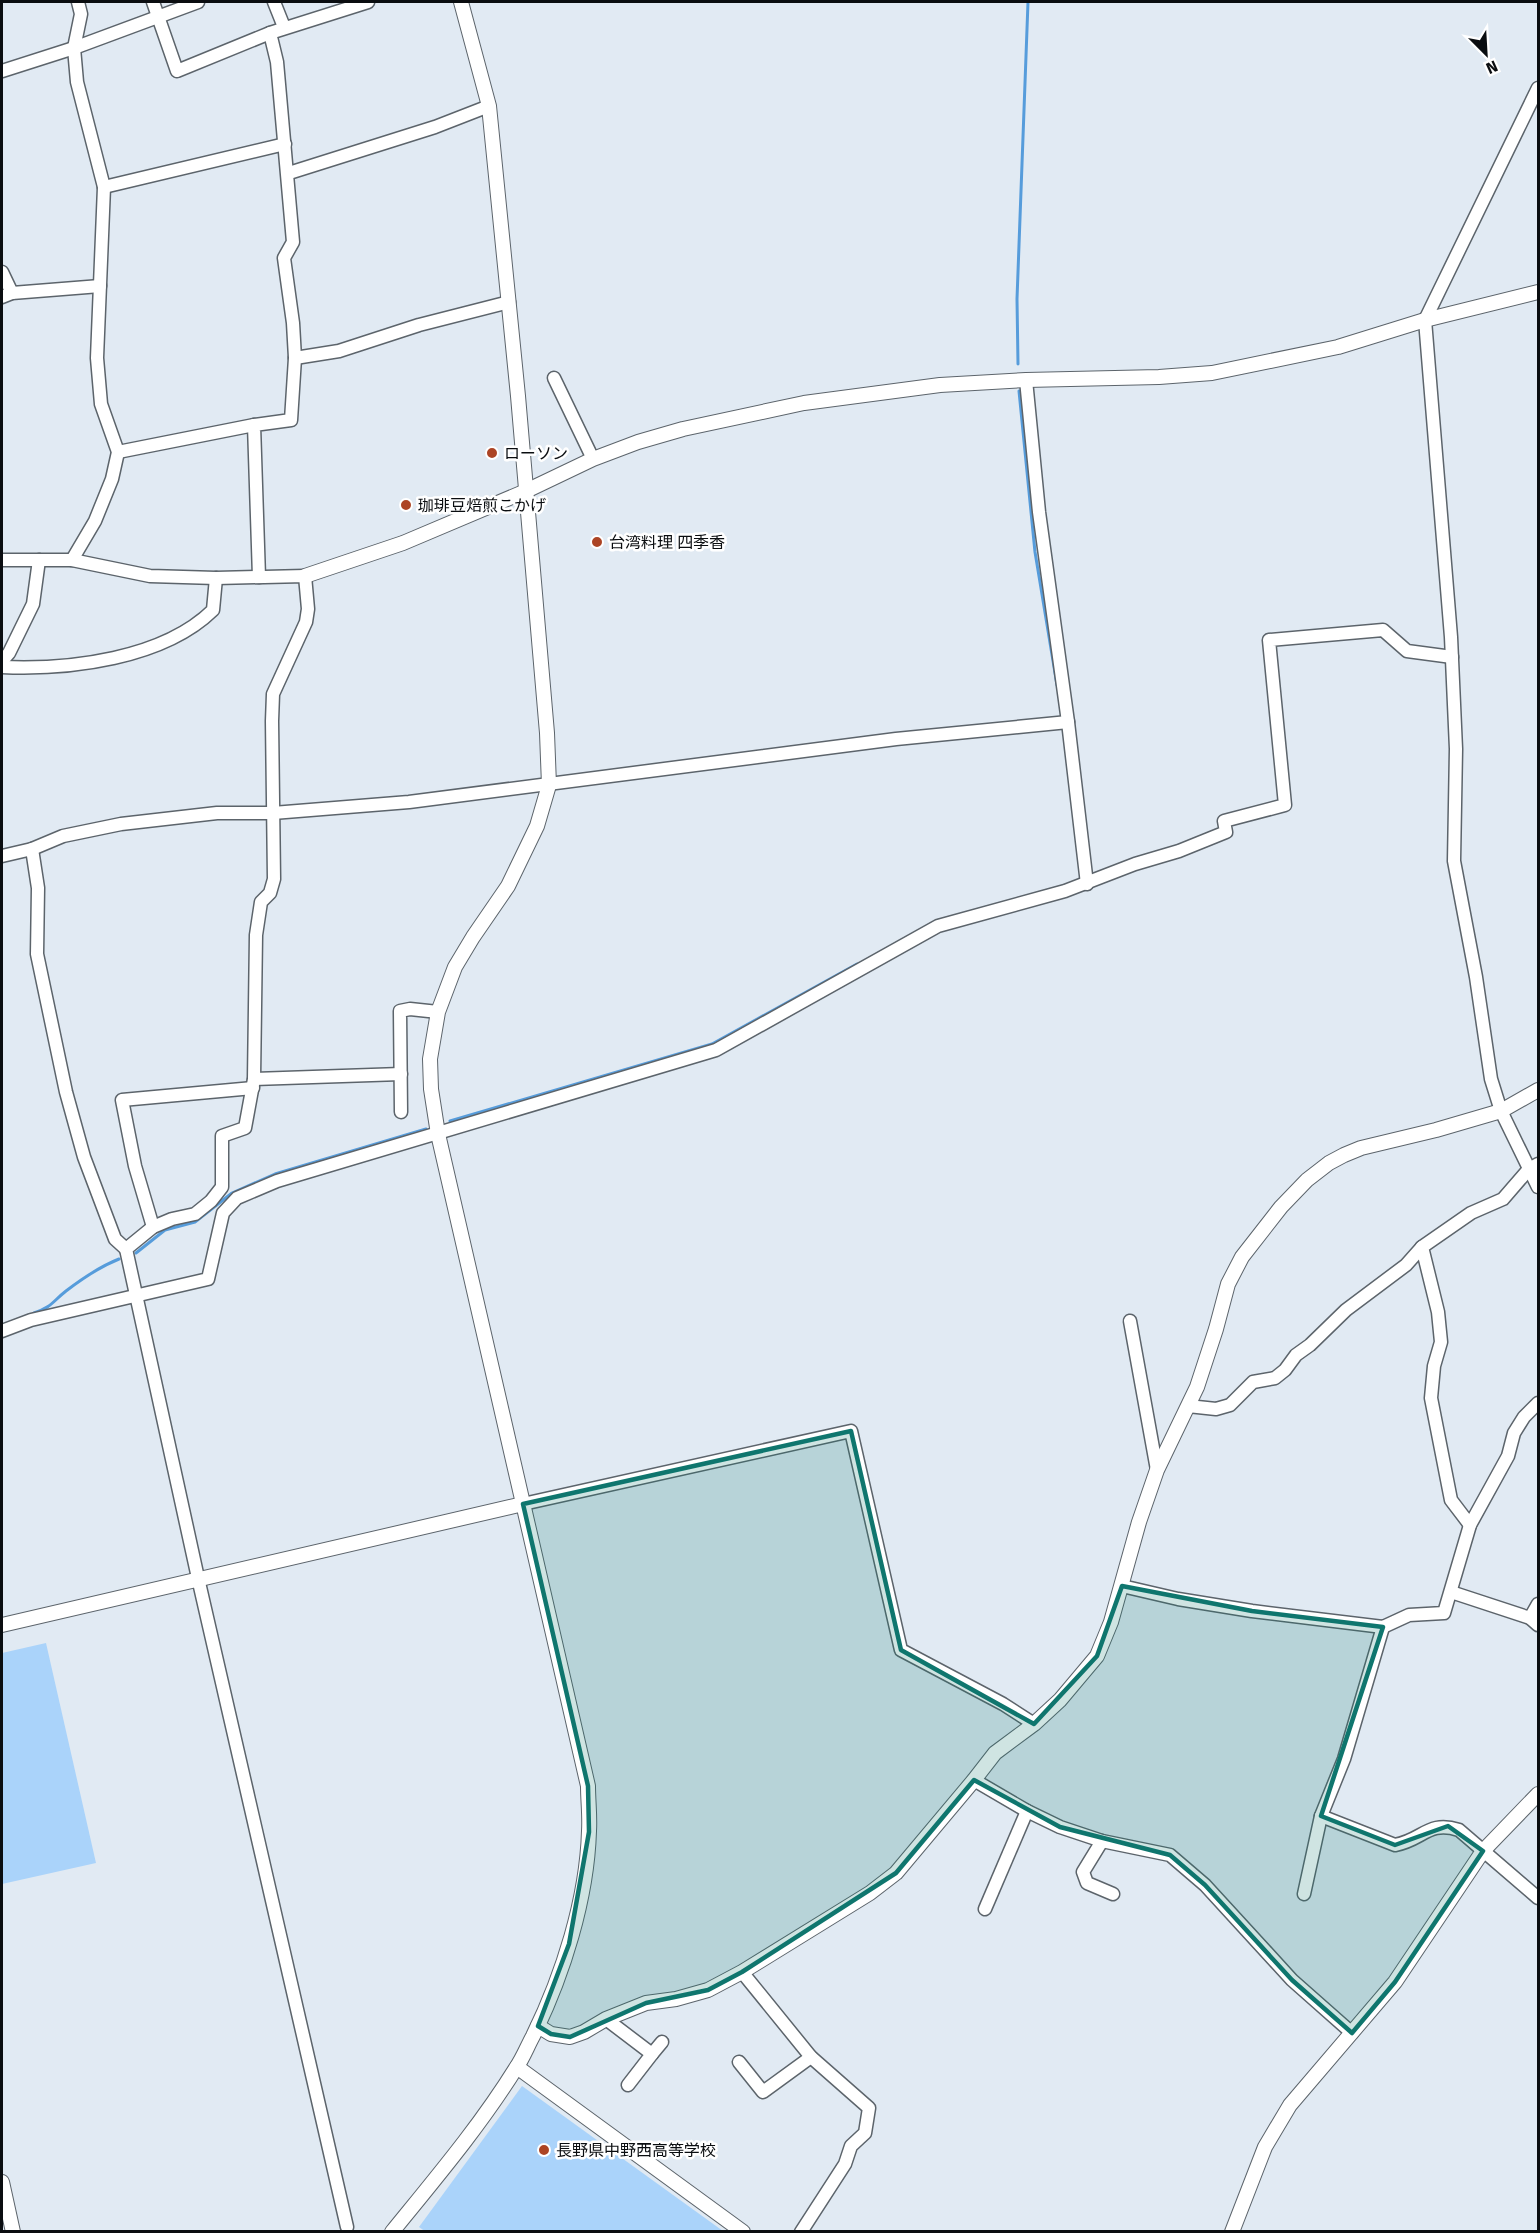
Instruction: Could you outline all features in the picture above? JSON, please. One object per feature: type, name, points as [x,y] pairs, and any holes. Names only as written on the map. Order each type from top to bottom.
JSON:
[{"type":"street","points":[[72,561],[95,520],[112,479],[118,452],[101,404],[97,358],[104,187],[77,82],[74,48],[81,14],[78,2]]},
{"type":"street","points":[[153,2],[177,71],[284,27],[368,2]]},
{"type":"street","points":[[2,71],[74,48],[198,2]]},
{"type":"street","points":[[274,2],[284,27]]},
{"type":"street","points":[[392,2232],[438,2175],[517,2067],[538,2026],[552,1995],[569,1944],[581,1890],[589,1820],[588,1786],[438,1134],[431,1089],[430,1059],[438,1012],[456,967],[473,937],[508,886],[537,825],[549,785],[547,733],[526,491],[489,106],[461,2]]},
{"type":"street","points":[[118,452],[254,425],[291,420],[293,323],[284,258],[293,242],[289,173],[277,62],[270,33]]},
{"type":"street","points":[[1539,88],[1425,320],[1452,657],[1456,749],[1454,861],[1476,977],[1491,1079],[1501,1111],[1534,1167],[1539,1187]]},
{"type":"street","points":[[289,173],[435,127],[489,106]]},
{"type":"street","points":[[104,187],[285,144]]},
{"type":"street","points":[[2,272],[7,295],[100,286]]},
{"type":"street","points":[[2,560],[72,561],[150,576],[216,578],[305,576],[403,543],[526,491],[593,459],[638,442],[683,429],[804,403],[940,385],[1212,373],[1338,347],[1425,320],[1539,292]]},
{"type":"street","points":[[294,358],[339,351],[419,325],[509,302]]},
{"type":"street","points":[[554,378],[593,459]]},
{"type":"street","points":[[1026,380],[1039,512],[1068,722],[1087,884]]},
{"type":"street","points":[[254,425],[259,577]]},
{"type":"street","points":[[2,661],[9,653],[33,604],[39,560]]},
{"type":"street","points":[[126,1249],[153,1227],[172,1219],[195,1214],[211,1201],[222,1187],[222,1136],[244,1128],[253,1083],[256,935],[261,902],[270,893],[274,879],[273,694],[306,622],[305,576]]},
{"type":"street","points":[[2,668],[39,669],[134,653],[156,645],[202,620],[213,610],[216,578]]},
{"type":"street","points":[[2,1331],[31,1320],[207,1279],[223,1213],[237,1198],[277,1181],[716,1050],[938,926],[1087,884],[1135,864],[1179,851],[1226,832],[1224,821],[1286,805],[1269,640],[1383,630],[1407,651],[1452,657]]},
{"type":"street","points":[[2,856],[32,849],[63,836],[121,824],[217,813],[273,813],[409,802],[896,740],[1068,722]]},
{"type":"street","points":[[32,849],[38,888],[37,954],[66,1092],[84,1157],[115,1239],[126,1249],[345,2230]]},
{"type":"street","points":[[401,1112],[400,1011],[410,1009],[438,1012]]},
{"type":"street","points":[[153,1227],[135,1166],[122,1100],[253,1083],[401,1074]]},
{"type":"street","points":[[538,2026],[551,2034],[570,2037],[646,2002],[676,2000],[708,1990],[870,1893],[896,1873],[994,1753],[1034,1724],[1060,1700],[1097,1656],[1111,1622],[1139,1522],[1157,1470],[1197,1387],[1228,1284],[1242,1257],[1281,1207],[1307,1180],[1329,1163],[1361,1148],[1437,1130],[1501,1111],[1539,1090]]},
{"type":"street","points":[[1188,1406],[1216,1409],[1230,1405],[1253,1382],[1275,1378],[1285,1370],[1296,1355],[1310,1345],[1346,1310],[1406,1264],[1422,1247],[1471,1213],[1503,1199],[1534,1167]]},
{"type":"street","points":[[1422,1247],[1438,1312],[1441,1342],[1434,1366],[1431,1398],[1452,1500],[1470,1525]]},
{"type":"street","points":[[1130,1321],[1157,1470]]},
{"type":"street","points":[[1122,1586],[1178,1599],[1252,1611],[1383,1627],[1409,1615],[1444,1613],[1470,1525],[1508,1456],[1514,1433],[1524,1417],[1539,1403]]},
{"type":"street","points":[[2,1625],[198,1578],[851,1431],[901,1650],[1004,1704],[1034,1724]]},
{"type":"street","points":[[1451,1592],[1534,1622],[1539,1604]]},
{"type":"street","points":[[1304,1894],[1321,1816],[1344,1759],[1383,1627]]},
{"type":"street","points":[[974,1780],[1060,1827],[1102,1841],[1170,1855],[1205,1885],[1292,1980],[1352,2033]]},
{"type":"street","points":[[1232,2232],[1265,2146],[1290,2105],[1395,1982],[1483,1851],[1539,1794]]},
{"type":"street","points":[[985,1909],[1028,1811]]},
{"type":"street","points":[[1321,1816],[1395,1845],[1405,1843],[1438,1826],[1448,1826],[1459,1830],[1539,1898]]},
{"type":"street","points":[[1102,1841],[1083,1872],[1087,1883],[1113,1894]]},
{"type":"street","points":[[741,1972],[810,2057],[868,2108],[865,2133],[851,2146],[845,2164],[801,2232]]},
{"type":"street","points":[[606,2019],[652,2054]]},
{"type":"street","points":[[628,2085],[662,2042]]},
{"type":"street","points":[[739,2062],[764,2092],[810,2057]]},
{"type":"street","points":[[517,2067],[743,2232]]},
{"type":"street","points":[[2,2182],[13,2232]]},
{"type":"highlighted area","points":[[851,1431],[901,1650],[1034,1724],[1097,1656],[1122,1586],[1252,1611],[1383,1627],[1321,1816],[1395,1845],[1448,1826],[1483,1851],[1395,1982],[1352,2033],[1292,1980],[1205,1885],[1170,1855],[1060,1827],[974,1780],[896,1873],[742,1972],[708,1990],[646,2003],[570,2037],[551,2034],[538,2026],[569,1944],[589,1832],[588,1786],[523,1504]]},
{"type":"shaded area","points":[[46,1643],[96,1863],[2,1884],[2,1653]]},
{"type":"shaded area","name":"長野県中野西高等学校","points":[[522,2086],[723,2231],[426,2232],[419,2227]]},
{"type":"waterway","points":[[1018,364],[1017,299],[1028,2]]},
{"type":"waterway","points":[[1019,391],[1035,552],[1057,685]]},
{"type":"waterway","points":[[450,1121],[712,1044],[857,964]]},
{"type":"waterway","points":[[136,1253],[165,1230],[195,1222],[232,1193],[275,1174],[426,1129]]},
{"type":"waterway","points":[[34,1313],[48,1306],[91,1273],[119,1259]]},
{"type":"place","name":"ローソン","points":[[492,453]]},
{"type":"place","name":"珈琲豆焙煎こかげ","points":[[406,505]]},
{"type":"place","name":"台湾料理 四季香","points":[[597,542]]},
{"type":"place","name":"長野県中野西高等学校","points":[[544,2150]]}]
